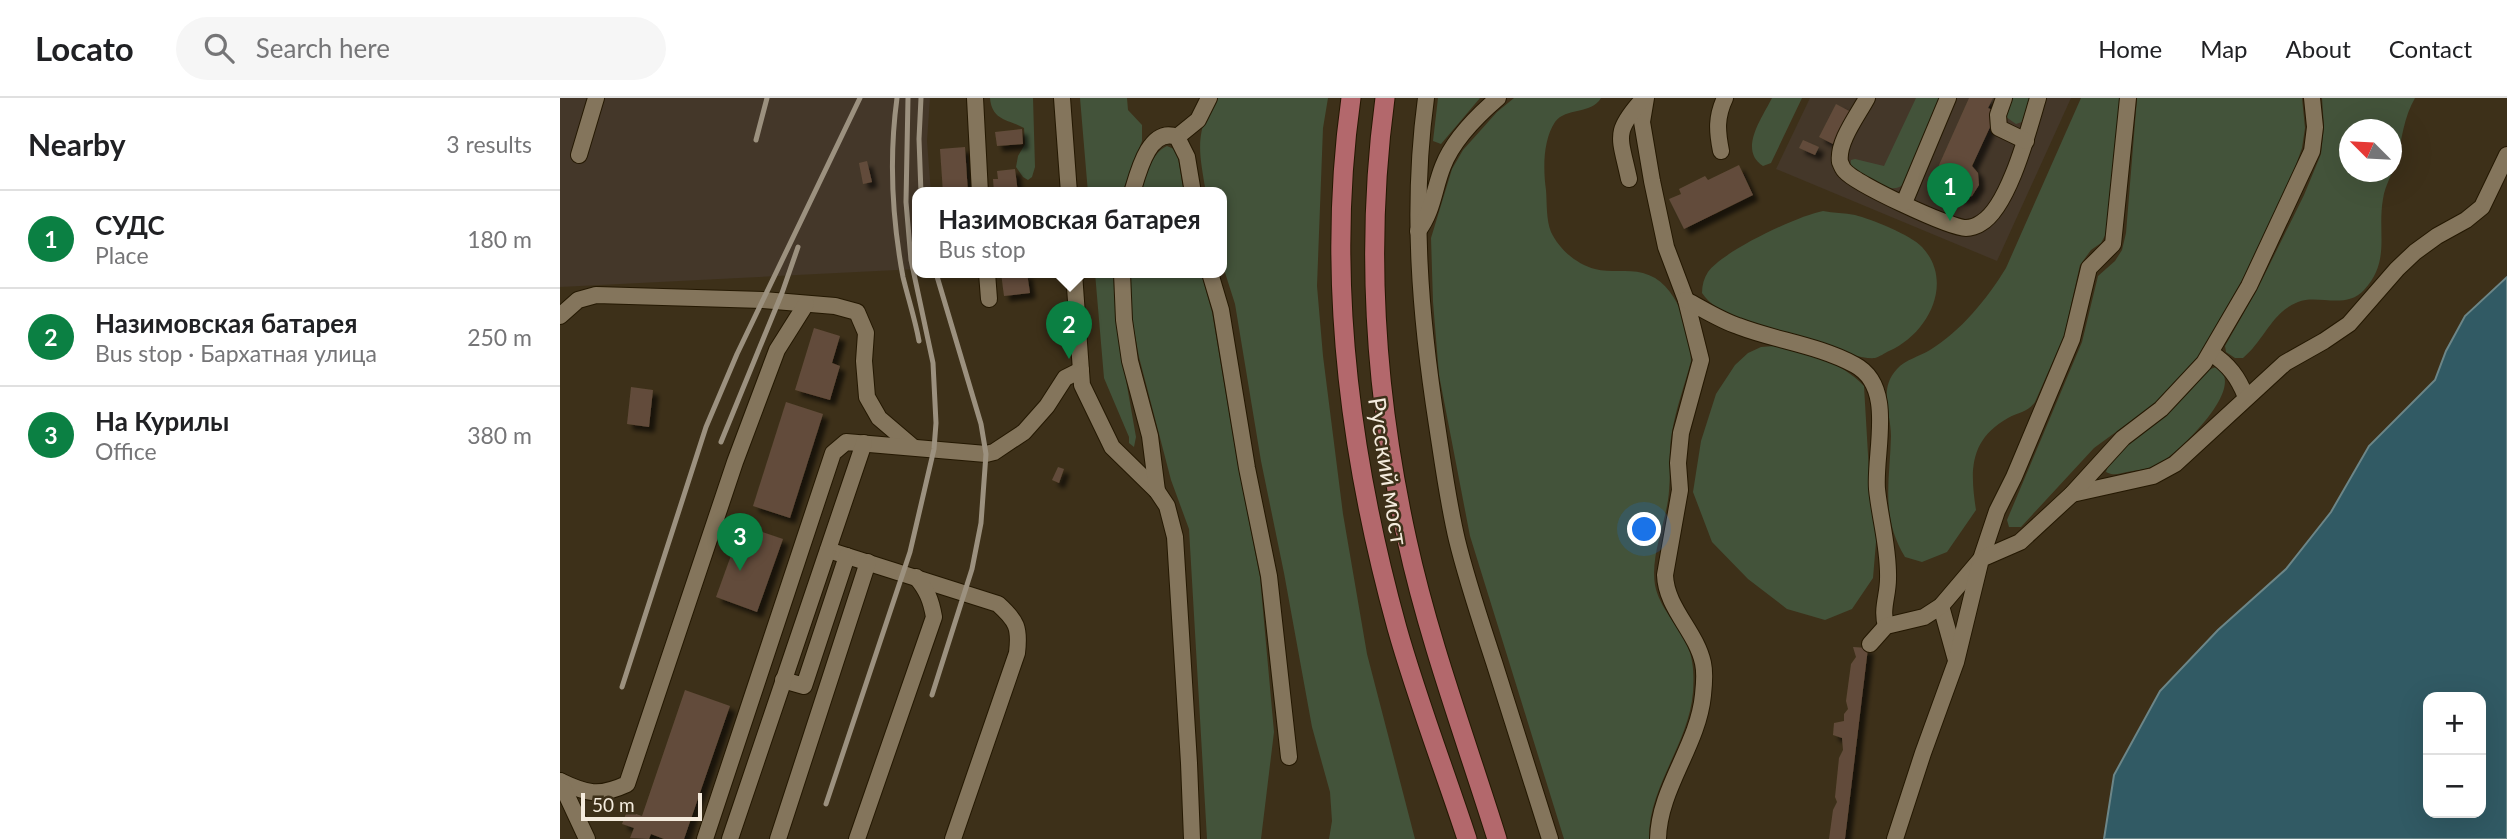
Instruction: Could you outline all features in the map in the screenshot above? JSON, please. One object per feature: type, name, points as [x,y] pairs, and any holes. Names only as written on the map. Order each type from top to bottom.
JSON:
[{"type":"main road","name":"Русский мост","points":[[1351,98],[1342,217],[1342,281],[1346,354],[1367,505],[1398,631],[1467,839]]},
{"type":"main road","name":"Русский мост","points":[[1385,98],[1374,213],[1378,352],[1385,417],[1407,540],[1424,606],[1497,839]]},
{"type":"street","points":[[579,155],[596,98]]},
{"type":"street","points":[[975,98],[980,187]]},
{"type":"street","points":[[1062,98],[1069,187]]},
{"type":"street","points":[[1177,137],[1198,120],[1209,98]]},
{"type":"street","points":[[1426,98],[1417,233],[1429,376],[1457,540],[1550,839]]},
{"type":"street","points":[[1417,233],[1425,223],[1443,165],[1455,144],[1498,98]]},
{"type":"street","points":[[1629,179],[1621,131],[1630,114],[1645,98]]},
{"type":"street","points":[[1645,98],[1642,122],[1666,247],[1686,300],[1701,360],[1681,433],[1678,463],[1680,490],[1665,588],[1696,643],[1703,664],[1703,697],[1696,727],[1662,809],[1658,839]]},
{"type":"street","points":[[1721,151],[1716,128],[1725,98]]},
{"type":"street","points":[[1867,98],[1844,141],[1840,163],[1845,171],[1871,188],[1953,226],[1968,228],[1983,223],[1997,208],[2026,141],[2038,98]]},
{"type":"street","points":[[1904,203],[1948,98]]},
{"type":"street","points":[[2004,98],[1998,116],[1999,128],[2026,141]]},
{"type":"street","points":[[1895,839],[1956,662],[1980,559],[1997,511],[2072,339],[2089,268],[2113,244],[2128,98]]},
{"type":"street","points":[[1870,644],[1886,626],[1924,617],[1941,606],[1980,559],[2020,541],[2072,494],[2123,438],[2161,409],[2211,353],[2249,286],[2312,151],[2315,127],[2312,98]]},
{"type":"street","points":[[1134,187],[1147,152],[1160,136],[1170,134],[1177,137],[1187,157],[1192,187]]},
{"type":"street","points":[[2072,494],[2164,472],[2175,464],[2285,363],[2342,330],[2376,296],[2396,269],[2415,252],[2482,207],[2507,155]]},
{"type":"street","points":[[987,278],[989,299]]},
{"type":"street","points":[[1074,278],[1082,385],[1112,447],[1157,491],[1167,506],[1175,537],[1192,839]]},
{"type":"street","points":[[1122,278],[1124,320],[1130,361],[1150,436],[1157,491]]},
{"type":"street","points":[[1211,278],[1221,310],[1269,576],[1289,757]]},
{"type":"street","points":[[560,316],[578,300],[596,295],[763,300],[835,306],[857,312],[866,333],[864,361],[867,397],[879,418],[913,447]]},
{"type":"street","points":[[1686,300],[1737,326],[1811,346],[1857,366],[1870,378],[1882,417],[1877,489],[1888,555],[1888,582],[1883,615],[1886,626]]},
{"type":"street","points":[[560,781],[584,792],[608,793],[627,784],[735,462],[767,375],[777,350],[806,304]]},
{"type":"street","points":[[2211,353],[2227,364],[2239,379],[2246,397]]},
{"type":"street","points":[[706,837],[833,453],[846,442],[994,452],[1024,432],[1047,406],[1065,378],[1081,370]]},
{"type":"street","points":[[730,839],[864,443]]},
{"type":"street","points":[[828,550],[998,604],[1012,617],[1019,634],[1017,653],[953,839]]},
{"type":"street","points":[[783,680],[804,686],[847,556]]},
{"type":"street","points":[[778,839],[868,562]]},
{"type":"street","points":[[857,839],[934,617],[926,588],[916,577]]},
{"type":"street","points":[[1941,606],[1956,662]]},
{"type":"street","points":[[560,781],[587,839]]},
{"type":"shaded area","points":[[560,98],[930,98],[927,141],[931,187],[912,187],[912,269],[560,287]]},
{"type":"shaded area","points":[[1810,98],[2071,98],[1997,261],[1776,169]]},
{"type":"green space","points":[[990,98],[1033,98],[1035,167],[1028,180],[1016,167],[1018,156],[1025,144],[1024,128],[997,115],[991,106]]},
{"type":"green space","points":[[1080,98],[1127,98],[1128,110],[1142,125],[1142,141],[1124,187],[1087,187]]},
{"type":"green space","points":[[1213,98],[1328,98],[1323,128],[1317,286],[1323,356],[1343,514],[1367,654],[1415,839],[1329,839],[1332,821],[1330,792],[1312,727],[1261,461],[1235,304],[1227,278],[1227,187],[1205,187],[1200,155],[1203,124]]},
{"type":"green space","points":[[1438,98],[1480,98],[1441,144],[1433,141]]},
{"type":"green space","points":[[1514,98],[1601,98],[1591,107],[1560,117],[1551,129],[1544,164],[1547,217],[1551,232],[1569,255],[1581,264],[1601,270],[1643,273],[1655,278],[1665,286],[1680,309],[1688,335],[1691,361],[1672,432],[1668,502],[1654,573],[1660,601],[1689,651],[1693,668],[1693,692],[1684,730],[1655,801],[1649,839],[1564,839],[1470,536],[1439,375],[1431,238],[1452,169],[1463,150],[1497,112]]},
{"type":"green space","points":[[1772,98],[1802,98],[1771,163],[1763,166],[1752,151],[1752,143],[1758,124]]},
{"type":"green space","points":[[1916,98],[1940,98],[1920,143],[1911,173],[1903,185],[1897,188],[1884,187],[1850,167],[1851,160],[1855,159],[1884,166]]},
{"type":"green space","points":[[2011,98],[2032,98],[2022,122],[2016,124],[2006,117]]},
{"type":"green space","points":[[2081,98],[2121,98],[2109,228],[2101,243],[2091,250],[2080,265],[2064,336],[2035,402],[1995,427],[1979,446],[1973,470],[1976,510],[1947,552],[1922,562],[1905,557],[1897,542],[1889,512],[1891,436],[1887,393],[1891,377],[1900,366],[1930,350],[1963,324],[1999,280]]},
{"type":"green space","points":[[2137,98],[2302,98],[2305,128],[2302,148],[2288,187],[2241,282],[2198,357],[2157,402],[2094,448],[2021,527],[2009,527],[2007,520],[2082,342],[2098,276],[2115,261],[2122,250],[2126,233]]},
{"type":"green space","points":[[2322,98],[2415,98],[2402,137],[2402,119],[2339,119],[2339,182],[2388,182],[2382,211],[2380,257],[2372,279],[2364,290],[2349,299],[2306,300],[2289,307],[2274,320],[2243,358],[2235,358],[2226,352],[2225,346],[2257,290],[2321,154],[2324,127]]},
{"type":"green space","points":[[1167,146],[1174,149],[1183,187],[1142,187],[1153,160],[1161,149]]},
{"type":"green space","points":[[1823,211],[1855,215],[1890,228],[1917,242],[1932,261],[1936,291],[1925,320],[1903,343],[1877,357],[1866,358],[1844,353],[1740,319],[1718,308],[1702,293],[1708,272],[1729,254],[1779,227]]},
{"type":"green space","points":[[1095,278],[1114,278],[1116,323],[1136,437],[1134,447],[1129,443],[1129,437],[1104,378]]},
{"type":"green space","points":[[1130,278],[1202,278],[1212,312],[1260,577],[1274,732],[1261,839],[1207,839],[1189,529],[1171,480],[1139,357],[1132,319]]},
{"type":"green space","points":[[1774,346],[1834,364],[1864,386],[1870,489],[1877,530],[1873,578],[1852,609],[1825,620],[1787,609],[1748,579],[1712,542],[1693,492],[1701,441],[1716,394],[1735,365],[1748,353],[1761,347]]},
{"type":"green space","points":[[2216,367],[2224,376],[2224,388],[2218,403],[2181,447],[2152,467],[2116,474],[2106,472],[2123,448],[2166,415],[2208,370]]},
{"type":"water","points":[[2507,277],[2507,839],[2104,839],[2114,775],[2160,691],[2218,630],[2286,569],[2331,512],[2369,446],[2435,380],[2446,351],[2465,316]]},
{"type":"building","points":[[1969,98],[1993,98],[1988,108],[1997,112],[1972,166],[1978,173],[1979,185],[1972,196],[1962,199],[1951,196],[1944,178],[1935,174]]},
{"type":"building","points":[[1836,104],[1851,112],[1833,144],[1819,137]]},
{"type":"building","points":[[1022,129],[1023,144],[997,146],[995,132]]},
{"type":"building","points":[[1803,140],[1819,147],[1815,155],[1799,148]]},
{"type":"building","points":[[965,147],[968,187],[943,187],[940,149]]},
{"type":"building","points":[[867,161],[872,182],[863,184],[859,163]]},
{"type":"building","points":[[1739,165],[1753,195],[1684,229],[1669,199],[1681,194],[1679,189],[1705,176],[1708,180]]},
{"type":"building","points":[[1015,169],[1017,187],[994,187],[993,179],[998,179],[997,171]]},
{"type":"building","points":[[1002,278],[1028,278],[1030,293],[1004,296]]},
{"type":"building","points":[[814,328],[840,336],[832,363],[840,366],[830,400],[795,390]]},
{"type":"building","points":[[631,387],[653,390],[649,427],[627,424]]},
{"type":"building","points":[[786,402],[823,414],[790,518],[753,506]]},
{"type":"building","points":[[1058,467],[1064,469],[1059,483],[1052,480]]},
{"type":"building","points":[[742,525],[783,539],[757,612],[716,597]]},
{"type":"building","points":[[1853,647],[1868,648],[1845,839],[1829,839],[1833,810],[1837,802],[1835,797],[1839,758],[1843,750],[1842,738],[1833,735],[1834,723],[1844,721],[1844,714],[1848,709],[1846,701],[1851,664],[1856,657]]},
{"type":"building","points":[[685,690],[730,706],[684,839],[664,839],[651,834],[649,839],[630,838],[634,828],[622,824],[627,811],[642,816]]},
{"type":"railway","points":[[756,140],[767,98]]},
{"type":"railway","points":[[622,687],[706,427],[737,354],[860,98]]},
{"type":"railway","points":[[897,98],[892,165],[894,210],[903,277],[919,341]]},
{"type":"railway","points":[[908,98],[906,202],[912,265]]},
{"type":"railway","points":[[921,98],[921,187]]},
{"type":"railway","points":[[721,442],[798,247]]},
{"type":"railway","points":[[826,804],[910,552],[934,449],[936,423],[933,363],[915,278]]},
{"type":"railway","points":[[932,695],[972,569],[981,523],[986,454],[981,424],[937,278]]},
{"type":"place","name":"СУДС","points":[[1950,221]]},
{"type":"place","name":"Назимовская батарея","points":[[1069,359]]},
{"type":"place","name":"На Курилы","points":[[740,571]]}]
